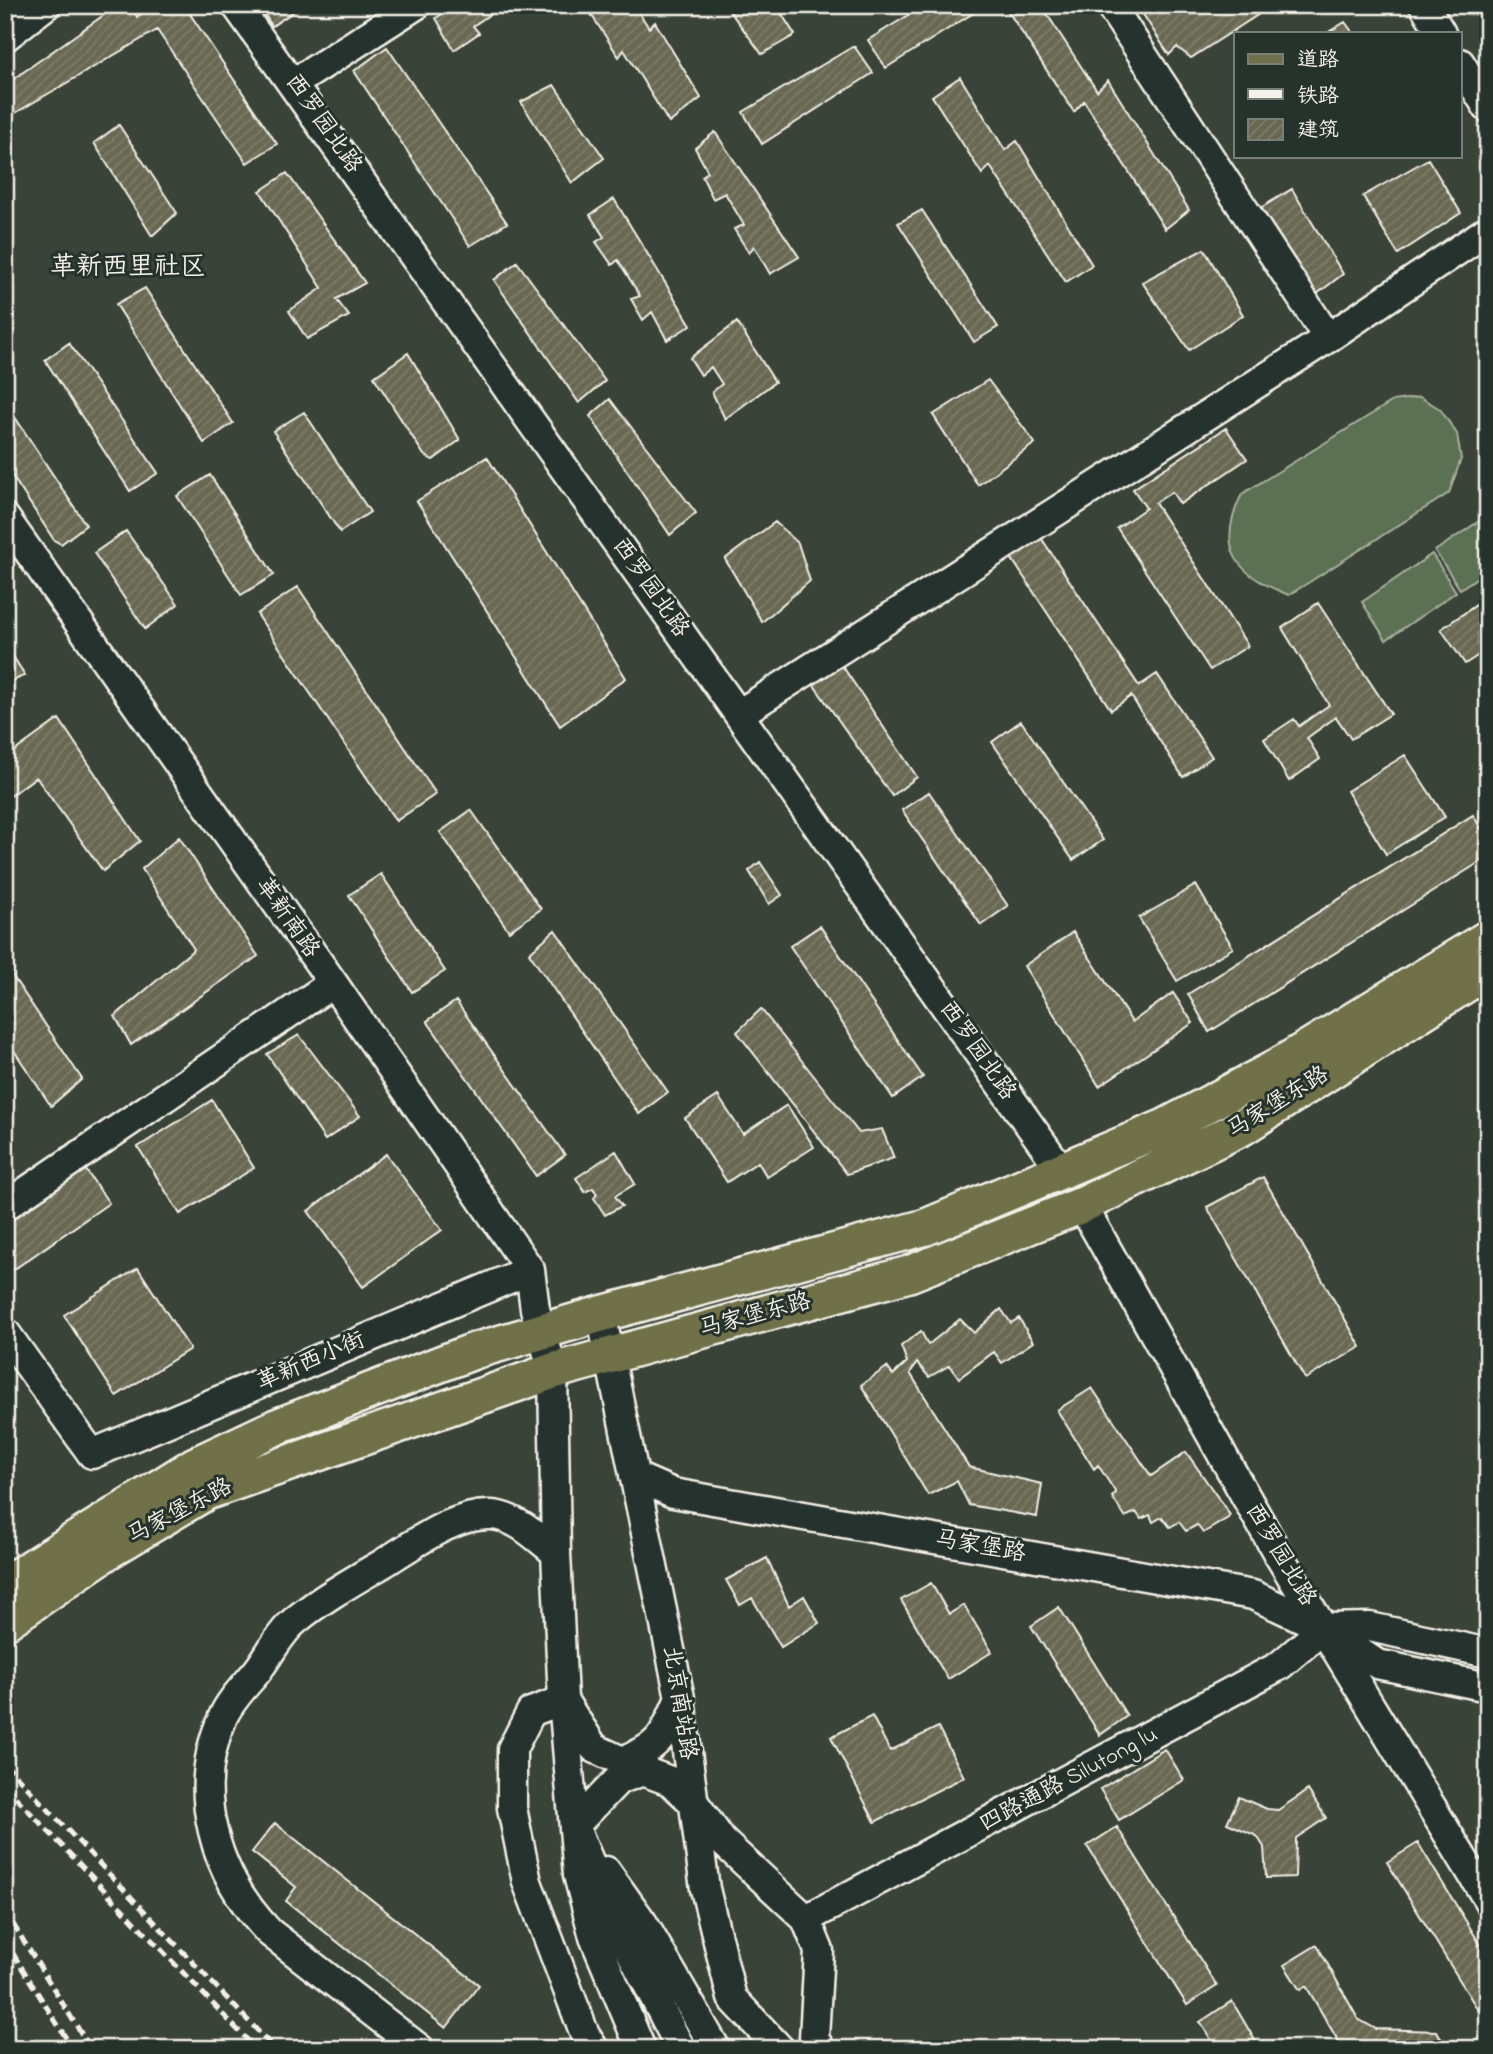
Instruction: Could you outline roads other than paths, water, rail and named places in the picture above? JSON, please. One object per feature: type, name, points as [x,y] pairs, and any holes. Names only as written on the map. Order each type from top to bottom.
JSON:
[{"type":"main road","name":"马家堡东路","points":[[5,1584],[195,1465],[276,1427],[471,1352],[601,1314],[926,1227],[1165,1127],[1272,1070],[1488,938]]},
{"type":"main road","name":"马家堡东路","points":[[5,1622],[108,1551],[206,1492],[554,1371],[909,1274],[1082,1205],[1243,1127],[1488,970]]},
{"type":"street","points":[[5,37],[46,5]]},
{"type":"street","name":"西罗园北路","points":[[236,5],[294,83],[1062,1171]]},
{"type":"street","points":[[294,83],[416,5]]},
{"type":"street","points":[[1110,5],[1328,338]]},
{"type":"street","points":[[1424,5],[1440,32]]},
{"type":"street","points":[[1462,66],[1488,108]]},
{"type":"street","points":[[739,714],[1328,338],[1488,230]]},
{"type":"street","name":"革新南路","points":[[5,518],[333,983],[530,1269],[541,1331],[554,1371]]},
{"type":"street","points":[[5,1206],[333,983]]},
{"type":"street","name":"西罗园北路","points":[[1082,1205],[1278,1555],[1488,1900]]},
{"type":"street","name":"革新西小街","points":[[5,1332],[92,1454],[530,1269]]},
{"type":"street","name":"北京南站路","points":[[601,1314],[680,1698],[695,1804],[722,1841],[806,1919],[819,1951],[814,2038],[820,2049]]},
{"type":"street","points":[[554,1371],[556,1553],[563,1700],[578,1875],[594,1937],[641,2049]]},
{"type":"street","name":"马家堡路","points":[[634,1476],[673,1493],[1253,1595],[1324,1628],[1377,1664],[1488,1687]]},
{"type":"street","points":[[421,2049],[269,1932],[249,1912],[227,1874],[209,1820],[208,1780],[212,1750],[223,1715],[294,1621],[447,1524],[492,1515],[519,1524],[556,1553]]},
{"type":"street","name":"马家堡路","points":[[1324,1628],[1370,1627],[1488,1653]]},
{"type":"street","name":"四路通路 Silutong lu","points":[[806,1919],[1267,1673],[1324,1628]]},
{"type":"street","points":[[563,1700],[594,1748],[622,1761],[649,1751],[665,1732],[680,1698]]},
{"type":"street","points":[[563,1700],[531,1712],[512,1749],[512,1808],[527,1882],[585,2035],[594,2049]]},
{"type":"street","points":[[574,1826],[618,1780],[643,1772],[670,1781],[695,1804],[705,1889],[732,1998],[754,2049]]},
{"type":"street","points":[[574,1826],[614,1919],[681,2049]]},
{"type":"street","points":[[574,1826],[643,1923],[716,2049]]},
{"type":"street","points":[[732,1998],[780,2049]]},
{"type":"railway","points":[[5,1764],[275,2049]]},
{"type":"railway","points":[[5,1786],[256,2049]]},
{"type":"railway","points":[[5,1911],[91,2049]]},
{"type":"railway","points":[[5,1941],[73,2049]]},
{"type":"railway","points":[[5,2034],[12,2049]]},
{"type":"district","name":"革新西里社区","points":[[128,268]]}]
